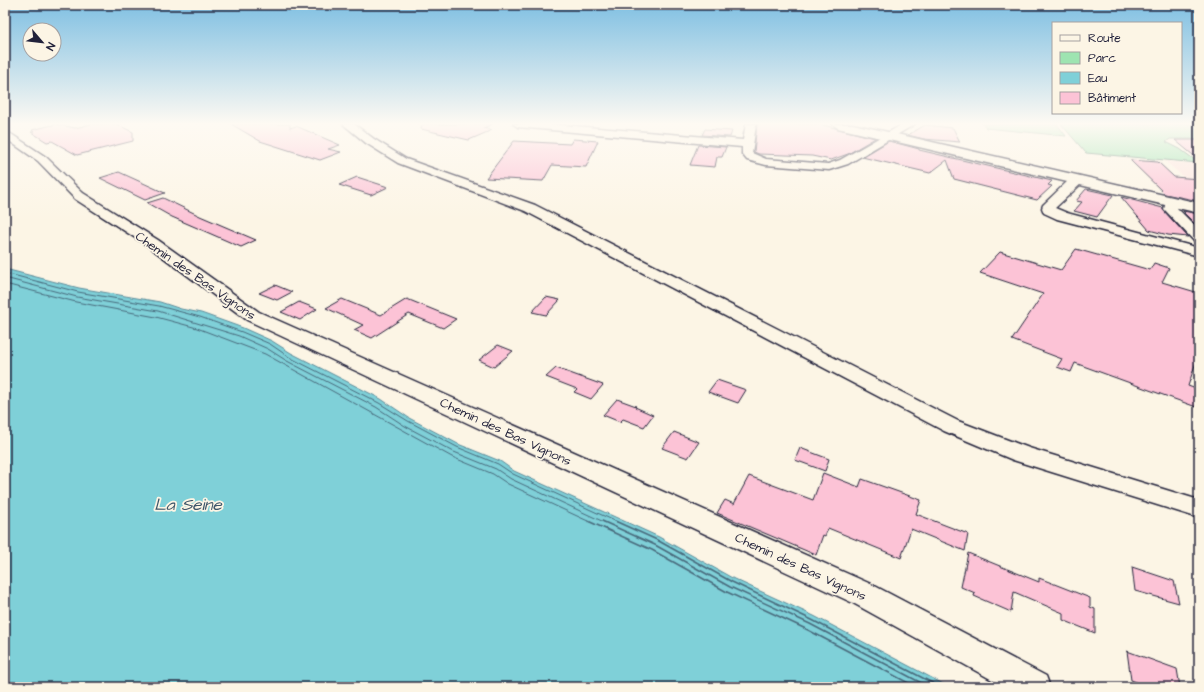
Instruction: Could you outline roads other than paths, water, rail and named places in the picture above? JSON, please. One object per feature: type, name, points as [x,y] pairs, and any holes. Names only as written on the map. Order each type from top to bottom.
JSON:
[{"type":"main road","points":[[981,156],[1199,208]]},
{"type":"street","name":"Chemin des Bas Vignons","points":[[38,156],[78,196],[153,243],[252,316],[863,594],[1035,687]]},
{"type":"street","points":[[394,156],[402,161],[501,196],[530,208],[951,426],[1021,454],[1199,509]]},
{"type":"street","points":[[750,156],[754,160],[766,162],[829,167],[837,166],[854,156]]},
{"type":"street","points":[[1078,180],[1073,183],[1048,208],[1056,214],[1199,252]]},
{"type":"street","points":[[1171,202],[1170,209],[1199,238]]},
{"type":"water","name":"La Seine","points":[[5,269],[79,288],[160,302],[181,309],[201,313],[243,328],[272,341],[291,353],[381,399],[409,418],[458,444],[500,461],[514,471],[659,537],[734,579],[814,616],[949,687],[5,687]]}]
